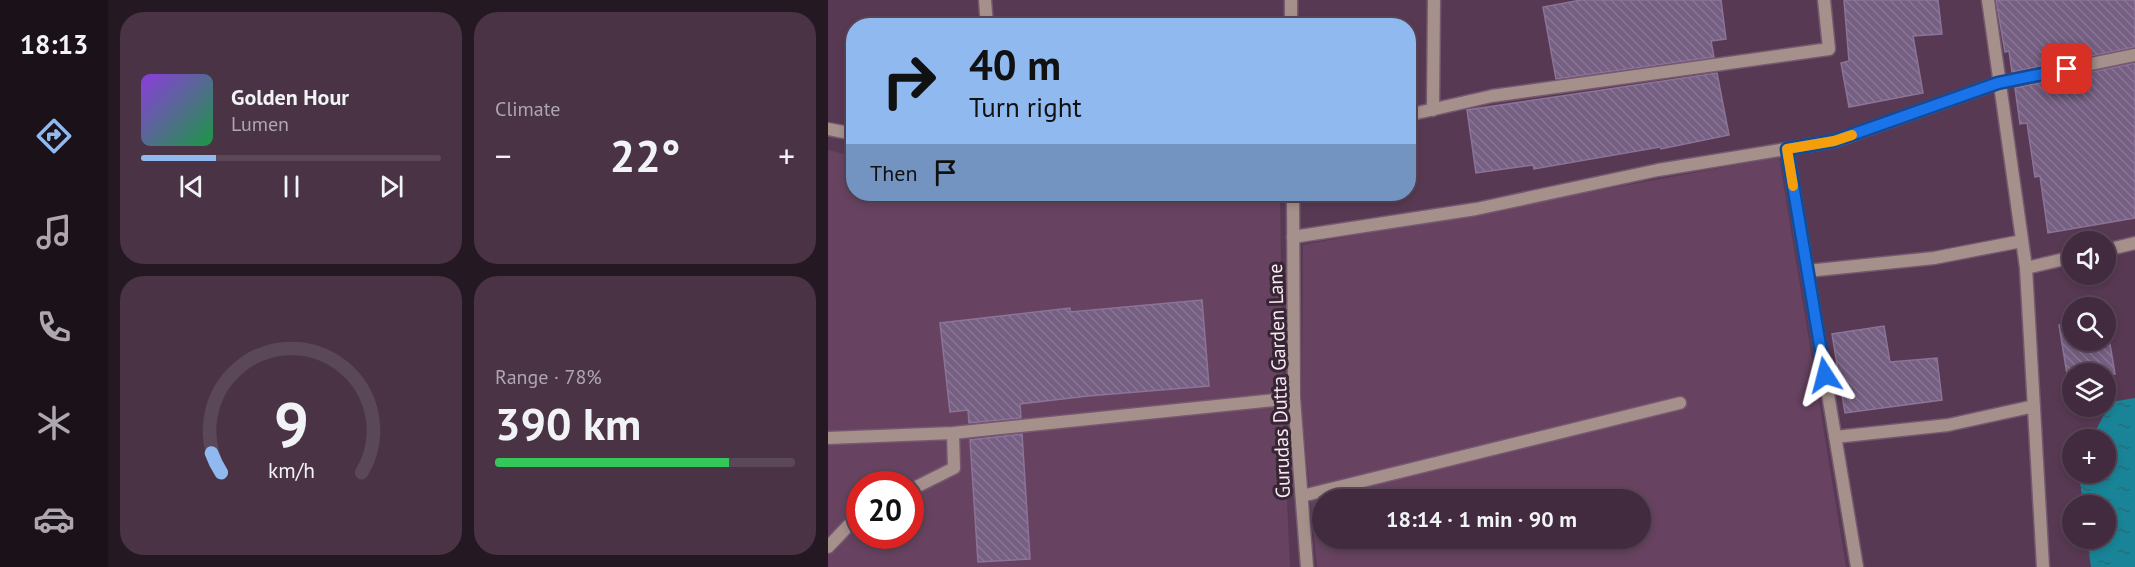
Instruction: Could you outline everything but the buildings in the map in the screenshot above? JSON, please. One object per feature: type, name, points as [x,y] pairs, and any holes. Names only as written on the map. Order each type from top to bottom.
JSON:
[{"type":"street","points":[[985,0],[986,18]]},
{"type":"street","points":[[1291,0],[1291,18]]},
{"type":"street","points":[[1433,110],[1434,0]]},
{"type":"street","points":[[1416,114],[1492,96],[1829,49],[1824,0]]},
{"type":"street","points":[[1988,0],[2026,268],[2043,567]]},
{"type":"street","points":[[1293,237],[1476,208],[1658,170],[1834,141],[1998,83],[2135,55]]},
{"type":"street","points":[[828,129],[846,132]]},
{"type":"street","points":[[1787,149],[1857,567]]},
{"type":"street","name":"Gurudas Dutta Garden Lane","points":[[1293,201],[1294,398],[1307,567]]},
{"type":"street","points":[[1808,271],[1934,258],[2022,242]]},
{"type":"street","points":[[2116,248],[2135,243]]},
{"type":"street","points":[[2026,268],[2062,260]]},
{"type":"street","points":[[828,438],[952,433],[1294,398]]},
{"type":"street","points":[[1302,496],[1680,403]]},
{"type":"street","points":[[1835,437],[1948,425],[2034,406]]},
{"type":"street","points":[[924,483],[954,468],[952,433]]},
{"type":"street","points":[[828,547],[846,528]]},
{"type":"shaded area","points":[[828,150],[846,154],[846,201],[1280,201],[1283,414],[1290,567],[828,567]]},
{"type":"shaded area","points":[[1779,157],[1846,567],[1317,567],[1315,549],[1651,549],[1651,489],[1312,489],[1312,515],[1302,410],[1303,245]]},
{"type":"water","points":[[2135,398],[2135,567],[2091,567],[2088,549],[2116,549],[2116,495],[2082,495],[2080,483],[2116,483],[2116,429],[2096,429],[2103,417],[2116,417],[2116,401]]},
{"type":"slow traffic","points":[[1793,186],[1787,149],[1834,141],[1852,135]]},
{"type":"route","points":[[1825,375],[1787,149],[1834,141],[1998,83],[2067,69]]}]
